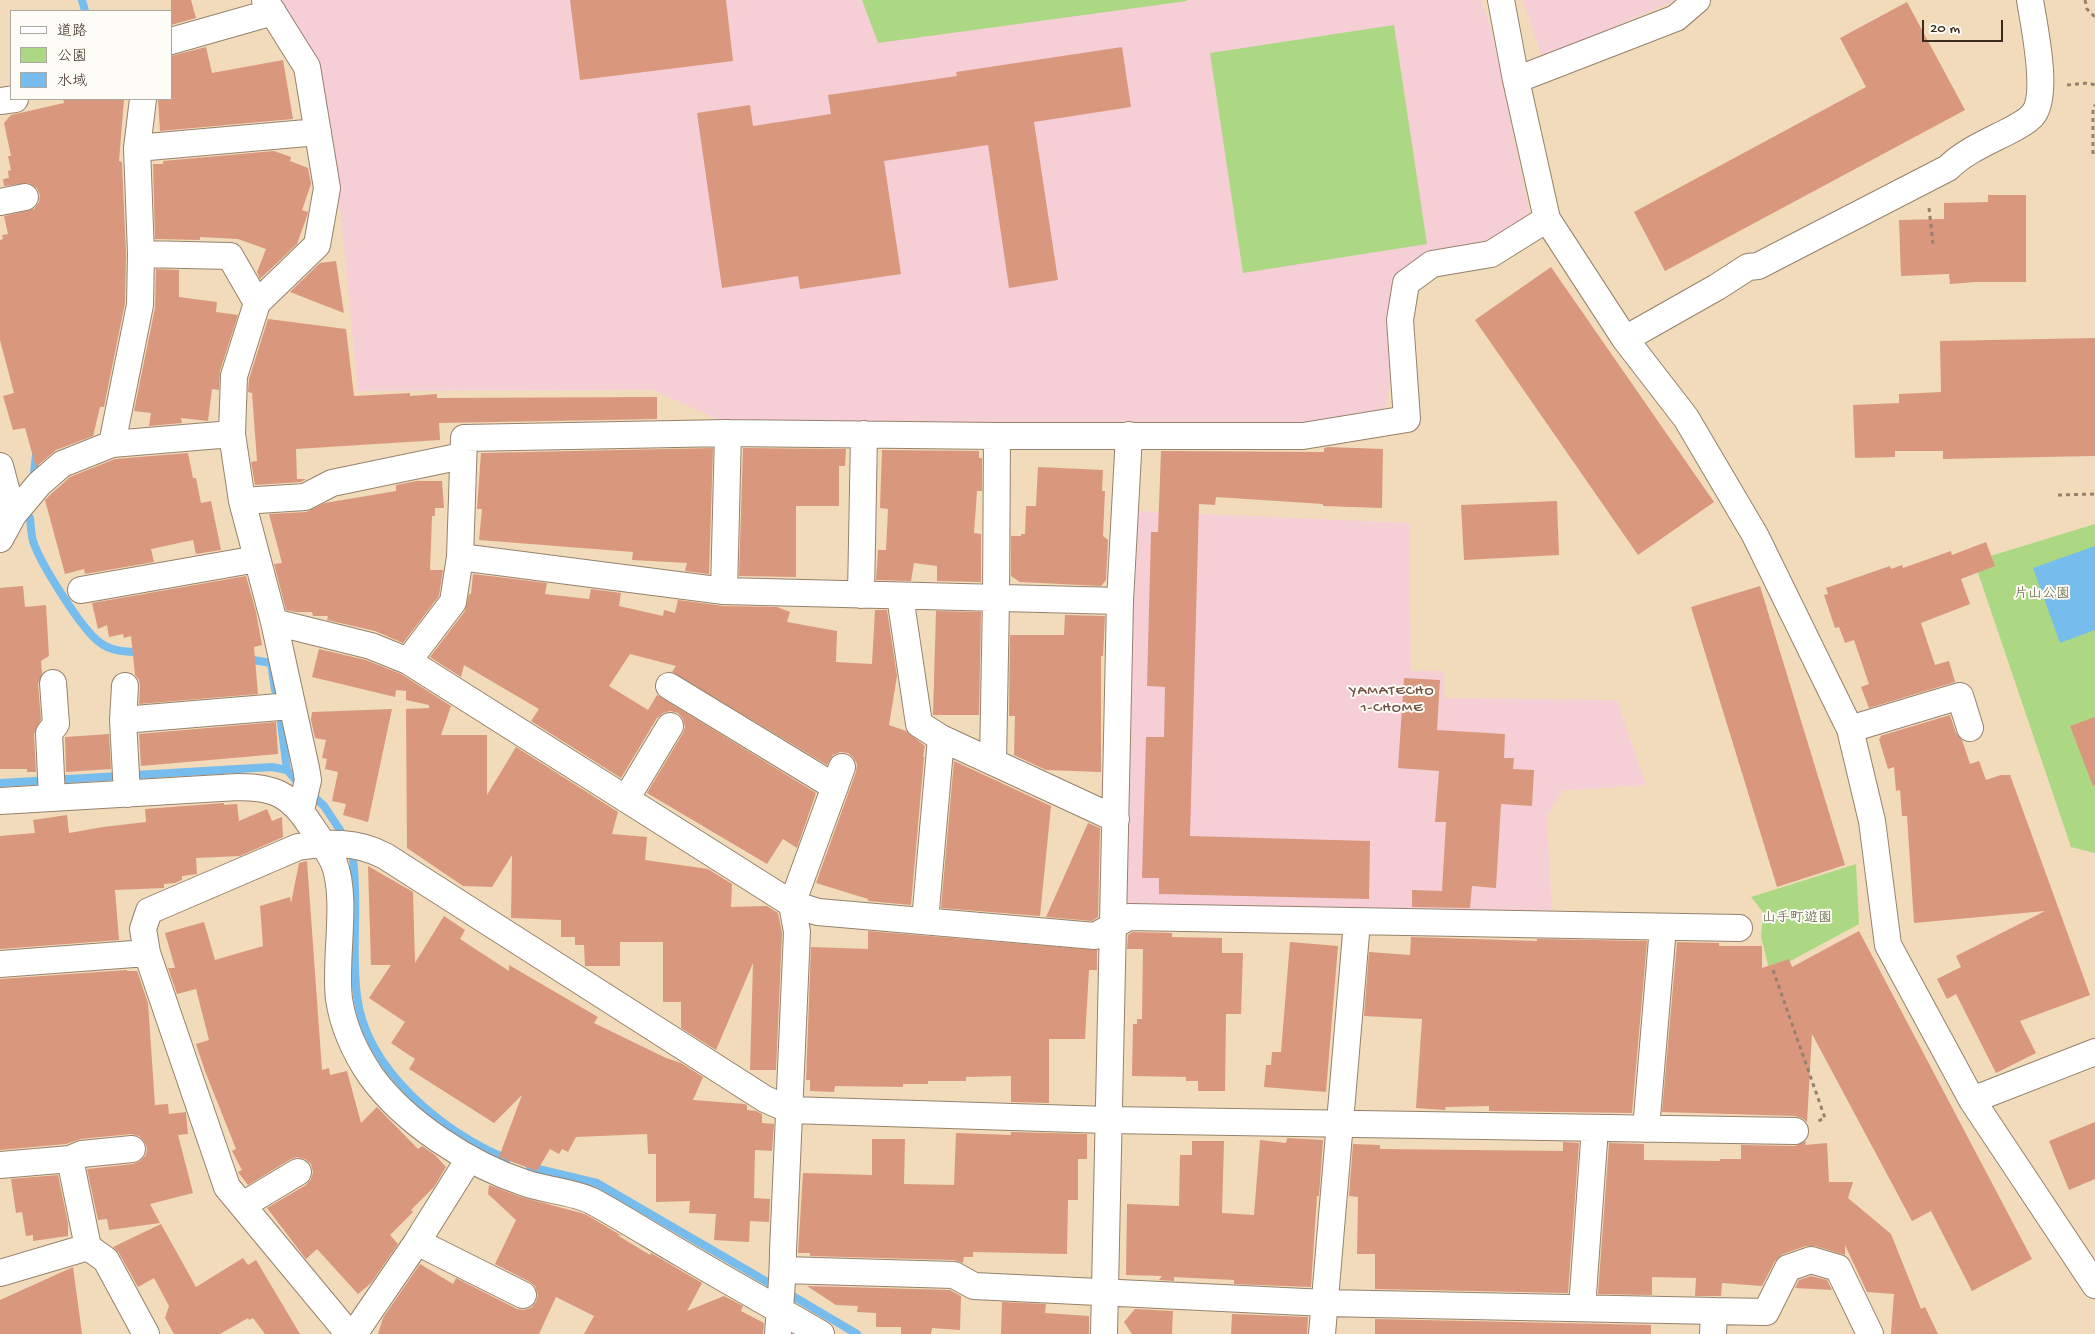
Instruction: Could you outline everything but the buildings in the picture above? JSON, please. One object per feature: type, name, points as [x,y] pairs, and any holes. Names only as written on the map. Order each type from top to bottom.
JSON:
[{"type":"street","points":[[1501,0],[1516,80],[1547,220],[1626,339],[1686,418],[1755,535],[1850,729],[1872,820],[1888,945],[1972,1100],[2095,1284]]},
{"type":"street","points":[[1516,80],[1676,18],[1697,0]]},
{"type":"street","points":[[1626,339],[1748,267],[1758,266],[1948,168],[1958,158],[2018,126],[2033,115],[2041,98],[2040,59],[2030,0]]},
{"type":"street","points":[[172,41],[269,6],[307,67],[327,188],[318,245],[257,303],[234,376],[232,434],[242,501],[274,622],[291,706],[304,796],[322,844],[333,863],[337,875],[340,894],[338,990],[341,1010],[349,1033],[372,1076],[386,1092],[422,1126],[469,1160],[522,1182],[591,1201],[780,1299],[821,1334]]},
{"type":"street","points":[[112,444],[140,305],[141,254],[137,148],[142,100]]},
{"type":"street","points":[[137,148],[318,132]]},
{"type":"street","points":[[408,661],[453,602],[460,556],[464,438],[728,433],[996,436],[1302,436],[1407,419],[1400,320],[1406,283],[1432,264],[1491,254],[1547,220]]},
{"type":"street","points":[[141,254],[230,256],[257,303]]},
{"type":"street","points":[[724,591],[728,433]]},
{"type":"street","points":[[0,538],[13,515],[39,484],[62,464],[112,444],[232,434]]},
{"type":"street","points":[[861,595],[864,434]]},
{"type":"street","points":[[992,762],[996,599],[996,436]]},
{"type":"street","points":[[1104,1334],[1120,601],[1129,436]]},
{"type":"street","points":[[242,501],[304,496],[332,483],[462,456]]},
{"type":"street","points":[[0,466],[13,515]]},
{"type":"street","points":[[460,556],[724,591],[1120,601]]},
{"type":"street","points":[[80,590],[257,559]]},
{"type":"street","points":[[900,596],[919,724],[941,738],[1116,819]]},
{"type":"street","points":[[274,622],[371,646],[408,661],[792,904],[818,912],[1094,936],[1130,917],[1739,928]]},
{"type":"street","points":[[51,785],[49,733],[56,724],[54,684]]},
{"type":"street","points":[[125,686],[123,720],[126,780]]},
{"type":"street","points":[[669,686],[838,777],[792,904],[797,932],[780,1299]]},
{"type":"street","points":[[1850,729],[1960,696],[1970,728]]},
{"type":"street","points":[[123,720],[291,706]]},
{"type":"street","points":[[626,799],[670,726]]},
{"type":"street","points":[[925,921],[941,738]]},
{"type":"street","points":[[0,802],[51,785],[126,780],[256,787],[304,796]]},
{"type":"street","points":[[349,1334],[228,1187],[147,953],[143,929],[149,911],[298,847],[322,844],[356,845],[385,856],[765,1099],[790,1110],[1108,1120],[1795,1131]]},
{"type":"street","points":[[1322,1334],[1357,922]]},
{"type":"street","points":[[1646,1129],[1663,927]]},
{"type":"street","points":[[0,964],[147,953]]},
{"type":"street","points":[[1972,1100],[2095,1052]]},
{"type":"street","points":[[1582,1308],[1595,1128]]},
{"type":"street","points":[[0,1165],[70,1159],[82,1154],[132,1149]]},
{"type":"street","points":[[70,1159],[88,1247],[106,1260],[146,1334]]},
{"type":"street","points":[[354,1334],[417,1242],[469,1160]]},
{"type":"street","points":[[243,1205],[298,1172]]},
{"type":"street","points":[[417,1242],[523,1295]]},
{"type":"street","points":[[0,1273],[88,1247]]},
{"type":"street","points":[[780,1299],[954,1275],[974,1286],[1325,1303],[1582,1308],[1714,1323],[1766,1312],[1788,1268],[1811,1260],[1838,1268],[1870,1334]]},
{"type":"path","points":[[2084,0],[2087,9],[2095,17]]},
{"type":"path","points":[[2061,85],[2095,85]]},
{"type":"path","points":[[2093,154],[2093,108],[2095,105]]},
{"type":"path","points":[[1929,206],[1933,244]]},
{"type":"path","points":[[2058,495],[2095,494]]},
{"type":"path","points":[[1773,970],[1825,1118]]},
{"type":"shaded area","points":[[280,0],[1481,0],[1491,28],[1530,215],[1491,243],[1430,254],[1395,349],[1386,407],[1364,415],[1303,428],[728,424],[653,390],[358,391],[338,187]]},
{"type":"shaded area","points":[[1523,0],[1676,0],[1542,58]]},
{"type":"shaded area","points":[[1135,511],[1409,523],[1411,671],[1444,671],[1444,698],[1617,700],[1646,785],[1562,791],[1547,816],[1552,918],[1131,907],[1124,900]]},
{"type":"green space","points":[[862,0],[1187,0],[1187,1],[878,43]]},
{"type":"green space","points":[[1394,25],[1427,244],[1243,273],[1210,53]]},
{"type":"green space","name":"片山公園","points":[[2095,524],[2095,853],[2071,847],[1974,561]]},
{"type":"green space","name":"山手町遊園","points":[[1856,864],[1859,924],[1770,972],[1761,937],[1763,912],[1751,897]]},
{"type":"water","points":[[2095,546],[2095,630],[2060,643],[2033,568]]},
{"type":"waterway","points":[[82,0],[85,10]]},
{"type":"waterway","points":[[34,473],[36,454]]},
{"type":"waterway","points":[[30,518],[31,533],[37,551],[72,610],[91,635],[114,650],[143,652]]},
{"type":"waterway","points":[[247,659],[271,663],[275,690]]},
{"type":"waterway","points":[[281,723],[287,770]]},
{"type":"waterway","points":[[0,783],[272,767],[287,770],[300,785]]},
{"type":"waterway","points":[[311,794],[324,806],[340,830]]},
{"type":"waterway","points":[[353,859],[355,876],[355,979],[363,1023],[375,1049],[391,1073],[433,1115],[482,1147],[507,1159]]},
{"type":"waterway","points":[[530,1167],[597,1183],[776,1287]]},
{"type":"waterway","points":[[786,1292],[857,1334]]},
{"type":"district","name":"YAMATECHO 1-CHOME","points":[[1392,700]]}]
